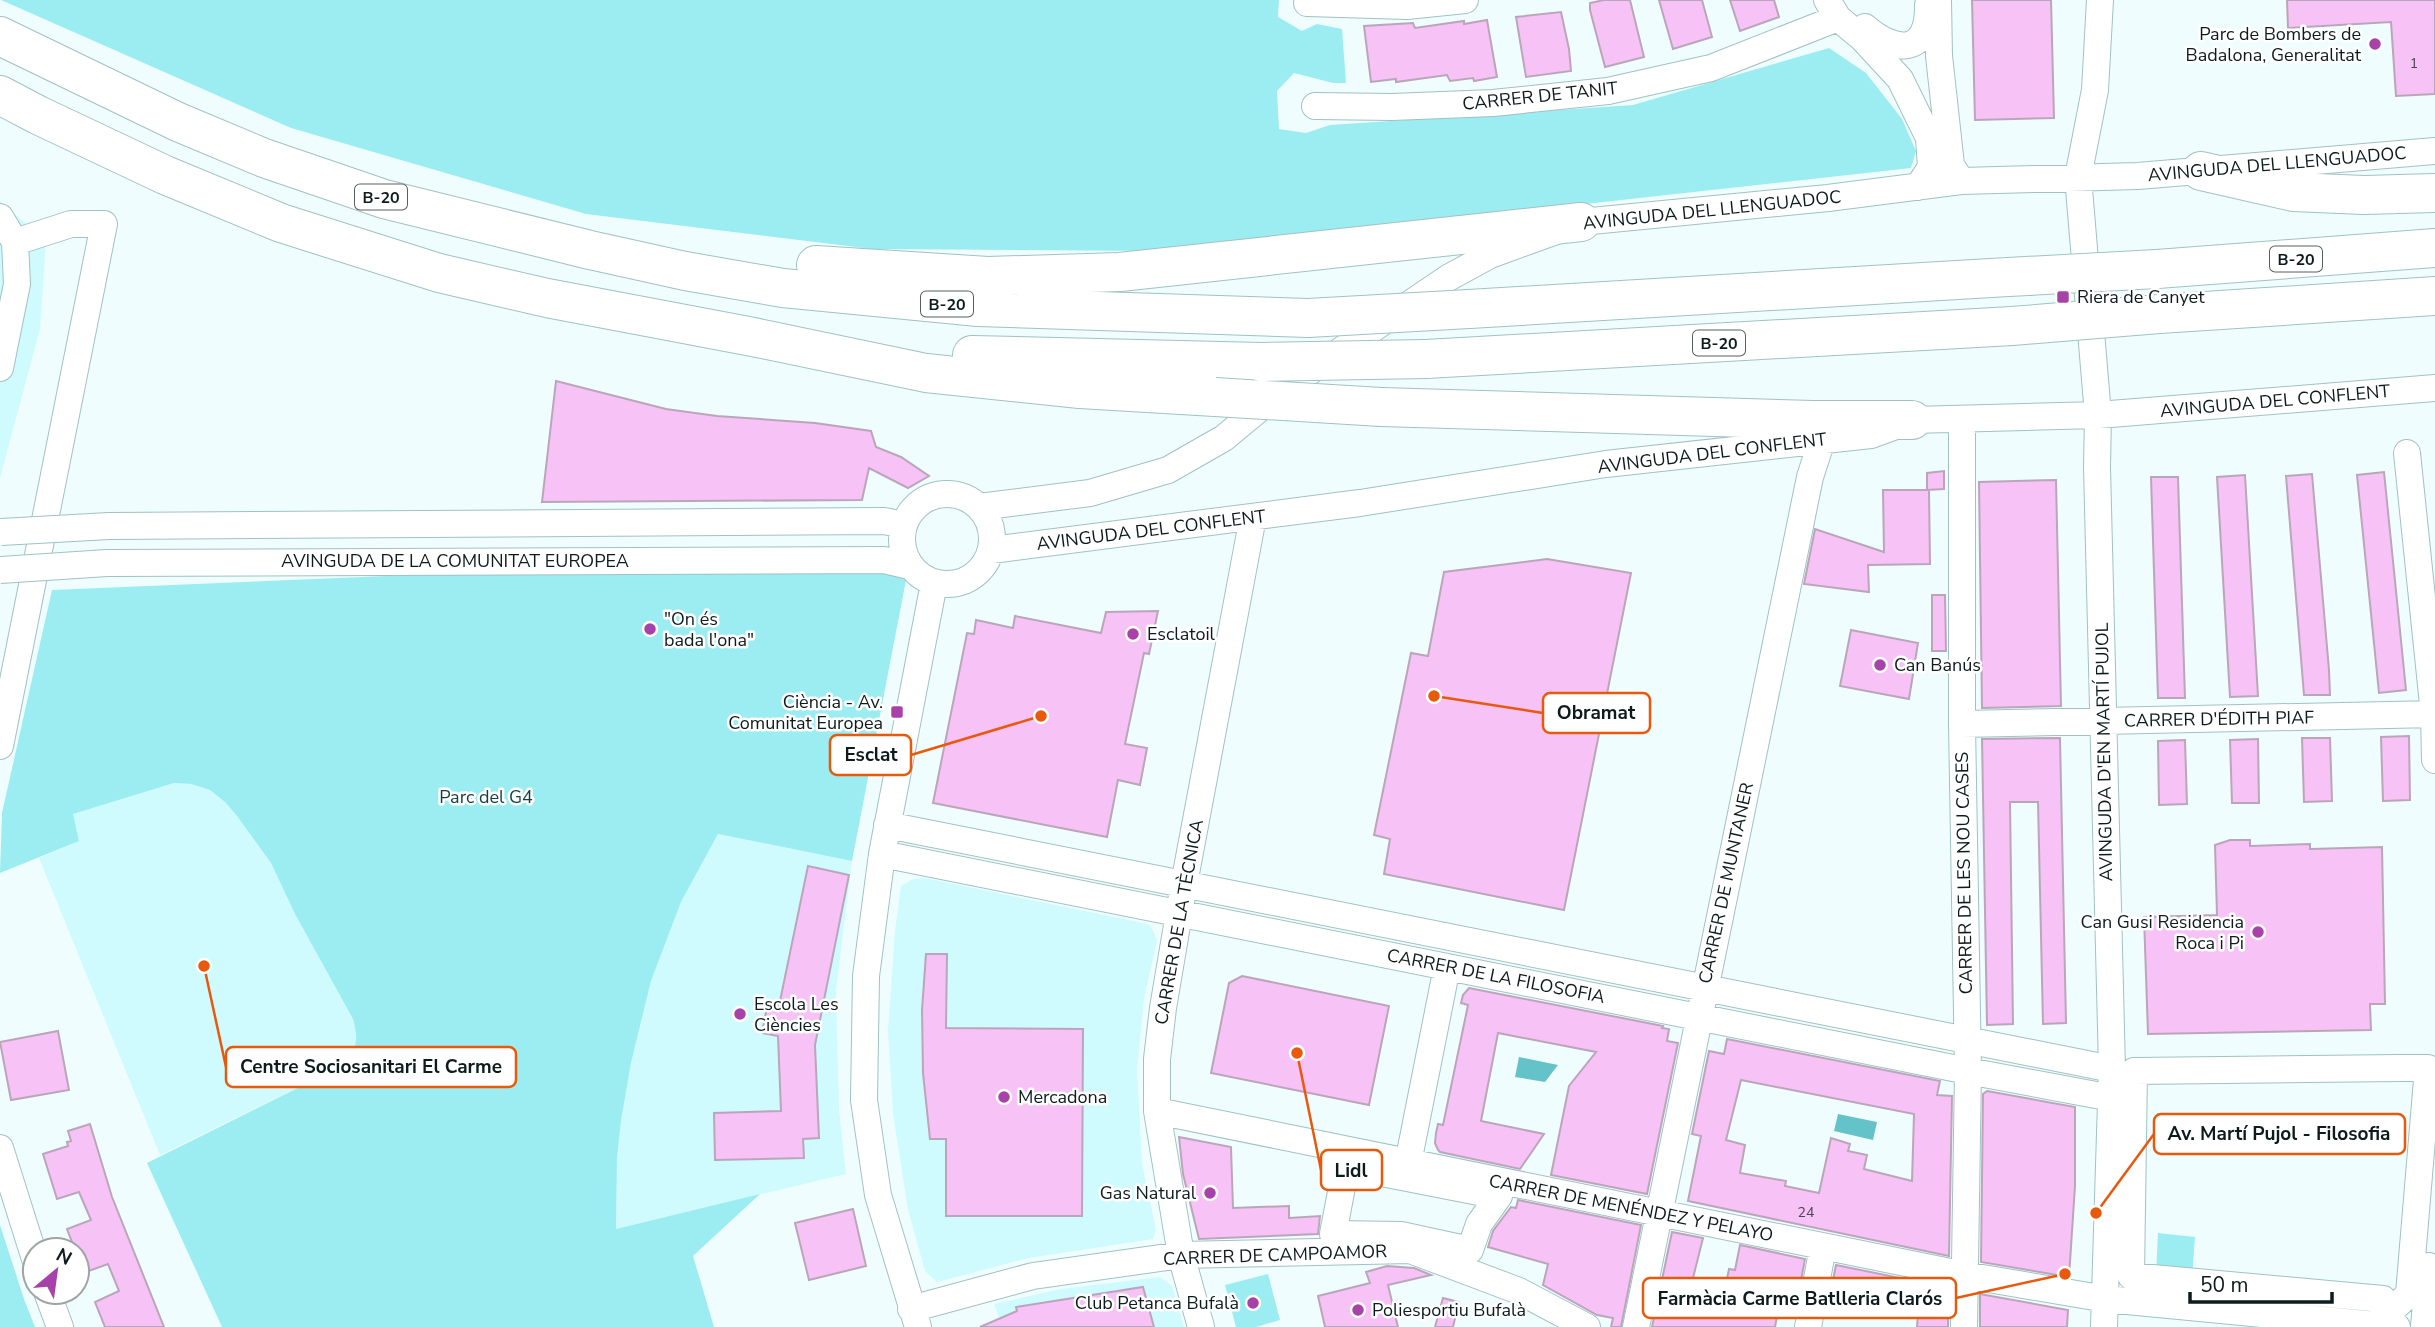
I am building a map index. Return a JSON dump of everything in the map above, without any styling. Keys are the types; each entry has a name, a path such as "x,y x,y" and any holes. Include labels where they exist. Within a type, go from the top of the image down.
{"highway":[{"name":"B-20","path":"0,36 44,60 178,122 264,158 384,199 685,271 783,288 978,307 1308,318 2157,269 2435,248"},
{"name":"B-20","path":"0,95 164,175 281,223 439,273 547,298 754,337 968,355 1262,362 1426,359 2012,326 2435,296"},
{"path":"2201,171 2293,192 2435,194"},
{"path":"590,250 988,276 1107,272 1581,222"},
{"path":"754,337 926,373 1080,389 1381,407 1813,420 1912,420"}],"street":[{"path":"1307,3 1407,6 1465,0"},
{"path":"1836,6 1882,41 1902,46 1917,41 1927,27 1927,0"},
{"path":"1938,0 1939,56 1951,165 1961,181"},
{"path":"2078,177 2095,90 2100,0"},
{"path":"1836,6 1900,79 1929,138 1931,167 1918,187"},
{"name":"CARRER DE TANIT","path":"1315,106 1392,107 1493,103 1608,91 1711,68 1836,6"},
{"path":"1862,38 1899,55 1939,56"},
{"path":"1900,79 1924,73 1939,56"},
{"name":"AVINGUDA DEL LLENGUADOC","path":"979,507 1090,493 1168,470 1224,438 1278,393 1447,278 1490,255 1581,222 1828,198 1961,181 2138,176 2435,151"},
{"name":"AVINGUDA D'EN MARTÍ PUJOL","path":"2078,177 2098,415 2103,722 2123,1070 2112,1098 2104,1327"},
{"path":"0,217 15,242 17,284 0,368"},
{"path":"0,746 104,224 71,224 15,242"},
{"name":"AVINGUDA DEL CONFLENT","path":"992,550 1395,498 1606,464 1871,435 1912,420 2098,415 2435,388"},
{"name":"CARRER DE LES NOU CASES","path":"1962,419 1962,724 1968,1071 1964,1327"},
{"name":"CARRER DE MUNTANER","path":"1636,1327 1810,477 1822,440"},
{"path":"2407,453 2434,714 2435,760"},
{"path":"936,495 959,495 979,507 988,518 993,532 992,550 988,560 971,578 953,584 934,583 921,576 904,553 902,540 904,525 914,508 921,501 936,495"},
{"name":"CARRER DE LA TÈCNICA","path":"1201,1327 1181,1255 1157,1111 1157,1059 1184,884 1253,517"},
{"name":"AVINGUDA DE LA COMUNITAT EUROPEA","path":"1,533 108,526 870,521 904,525"},
{"name":"AVINGUDA DE LA COMUNITAT EUROPEA","path":"0,570 107,563 884,560 911,566"},
{"path":"915,1318 878,1195 864,1100 866,976 881,854 934,583"},
{"name":"CARRER D'ÉDITH PIAF","path":"1962,724 2434,714"},
{"name":"CARRER DE LA FILOSOFIA","path":"887,825 2123,1070 2428,1068 2409,1294 2394,1308 2383,1308 2383,1299 2131,1276 2123,1070"},
{"name":"CARRER DE LA FILOSOFIA","path":"881,854 2112,1098"},
{"path":"1408,1163 1447,967"},
{"name":"CARRER DE MENÉNDEZ Y PELAYO","path":"1157,1111 1965,1275 2106,1299 2397,1327"},
{"path":"0,1148 28,1236"},
{"path":"1346,1166 1499,1196 1479,1224 1470,1250 1401,1235 1333,1234 1346,1166"},
{"path":"2424,1327 2435,1183"},
{"path":"1808,1327 1823,1247"},
{"name":"CARRER DE CAMPOAMOR","path":"915,1318 1033,1276 1181,1255 1410,1250 1519,1292 1587,1327"},
{"path":"52,1306 60,1327"}],"shaded area":[{"path":"0,201 46,241 40,329 0,478"},
{"path":"174,783 191,784 210,790 237,816 271,863 295,914 353,1019 358,1037 354,1050 344,1065 160,1155 39,858 79,841 72,814"},
{"name":"Escola Les Ciències","path":"718,834 852,861 836,991 839,1109 846,1174 616,1229 617,1158 621,1121 631,1063 651,981 681,902"},
{"path":"925,878 1148,924 1152,928 1157,940 1144,1000 1137,1069 1142,1163 1156,1230 1153,1239 1029,1258 937,1282 925,1271 908,1210 893,1114 888,1031 901,886 913,879"},
{"path":"1519,1057 1558,1065 1545,1082 1515,1077"},
{"path":"1838,1114 1877,1122 1873,1140 1834,1131"},
{"path":"1160,1277 1172,1286 1184,1327 1003,1327 994,1304 1061,1289"}],"green space":[{"path":"1,0 1279,0 1278,17 1302,31 1317,24 1342,29 1346,83 1333,83 1294,73 1277,91 1279,129 1306,133 1330,125 1633,105 1829,48 1866,73 1902,119 1916,151 1911,168 1159,251 872,249 586,214 291,128"},
{"name":"Parc del G4","path":"888,573 902,576 906,580 852,861 718,834 681,902 651,981 631,1063 617,1158 616,1229 760,1194 693,1256 714,1327 222,1327 147,1163 344,1065 356,1043 355,1027 271,863 237,816 210,790 191,784 174,783 73,814 79,841 0,873 2,813 52,590 433,574"},
{"path":"0,1225 21,1290 21,1306 27,1306 35,1327 0,1327"},
{"path":"2158,1233 2195,1237 2192,1278 2156,1275"},
{"name":"Club Petanca Bufalà","path":"1268,1274 1280,1320 1256,1327 1236,1327 1225,1285"}],"building":[{"path":"1630,0 1644,57 1605,67 1590,10 1590,3"},
{"path":"1659,0 1702,0 1712,37 1673,49"},
{"path":"1730,0 1774,0 1779,17 1740,31"},
{"path":"1972,0 2051,0 2054,118 1975,120"},
{"path":"2287,0 2435,0 2435,94 2396,96 2391,22 2288,28"},
{"path":"1561,12 1571,71 1526,77 1516,17"},
{"path":"1487,20 1497,77 1450,81 1447,75 1396,82 1396,79 1371,82 1364,26 1413,23 1415,28"},
{"path":"556,381 666,409 871,431 876,447 901,457 929,476 908,488 869,468 862,500 542,502"},
{"path":"1944,471 1944,489 1927,490 1927,473"},
{"path":"2384,472 2406,690 2379,693 2357,475"},
{"path":"2312,474 2330,695 2304,695 2286,476"},
{"path":"2245,475 2258,696 2230,697 2217,477"},
{"path":"2151,477 2178,477 2185,698 2158,698"},
{"path":"2056,480 2061,706 1982,708 1979,482"},
{"path":"1883,490 1929,490 1930,564 1868,565 1869,592 1804,584 1815,529 1884,552"},
{"path":"1547,559 1631,573 1564,910 1384,874 1390,839 1374,835 1411,653 1428,656 1444,572"},
{"path":"1932,595 1945,595 1946,651 1932,651"},
{"path":"1158,611 1149,654 1144,653 1125,744 1147,748 1140,785 1118,780 1107,837 933,803 967,633 974,634 976,620 1013,628 1015,616 1101,633 1106,612"},
{"name":"Can Banús","path":"1851,630 1918,643 1909,699 1840,686"},
{"path":"2409,736 2410,800 2383,801 2381,737"},
{"path":"2060,738 2066,1023 2043,1024 2038,802 2010,802 2013,1024 1987,1025 1982,739"},
{"path":"2302,738 2330,738 2332,801 2304,802"},
{"path":"2258,739 2259,803 2232,803 2230,740"},
{"path":"2185,740 2187,804 2159,805 2158,741"},
{"name":"Can Gusi Residencia Roca i Pi","path":"2230,840 2250,840 2250,846 2310,844 2310,849 2382,847 2385,1004 2370,1004 2371,1030 2148,1034 2144,917 2217,915 2215,845"},
{"path":"808,866 849,875 815,1045 819,1138 803,1139 804,1158 715,1160 714,1113 781,1111 778,1036 762,1033 768,1002 779,1006"},
{"name":"Mercadona","path":"926,954 947,954 946,1028 1083,1029 1082,1216 946,1216 946,1139 930,1139 923,1073 922,1010"},
{"path":"1242,976 1389,1006 1369,1105 1211,1073 1229,983"},
{"path":"1469,988 1669,1029 1667,1041 1678,1043 1647,1194 1551,1175 1569,1086 1596,1052 1498,1033 1481,1121 1544,1134 1520,1169 1438,1150 1435,1143 1436,1133 1438,1124 1443,1125 1468,1005 1461,1003"},
{"path":"58,1031 69,1090 11,1100 0,1042"},
{"path":"1727,1039 1940,1081 1937,1095 1952,1096 1949,1256 1688,1201 1701,1136 1692,1134 1709,1051 1724,1054","holes":["1741,1080 1914,1114 1912,1181 1864,1169 1867,1155 1848,1151 1850,1144 1831,1138 1819,1193 1785,1186 1786,1181 1740,1173 1745,1145 1726,1140"]},
{"path":"1987,1091 2075,1107 2075,1186 2069,1277 1981,1262 1983,1094"},
{"path":"90,1124 112,1197 164,1327 105,1327 95,1302 119,1291 108,1264 91,1270 91,1236 70,1236 67,1229 91,1220 79,1192 57,1199 43,1154 68,1146 67,1142 71,1141 68,1131"},
{"name":"Gas Natural","path":"1179,1137 1231,1147 1233,1208 1289,1206 1289,1218 1320,1216 1318,1234 1199,1239 1183,1174"},
{"path":"1518,1200 1641,1225 1621,1327 1611,1327 1613,1318 1597,1315 1543,1285 1548,1264 1488,1247 1493,1231 1511,1207 1516,1208"},
{"path":"853,1209 866,1266 809,1280 795,1223"},
{"path":"1672,1232 1703,1238 1691,1286 1724,1294 1729,1269 1735,1270 1740,1245 1805,1259 1799,1291 1782,1289 1775,1327 1652,1327"},
{"path":"1836,1265 1949,1288 1948,1327 1917,1327 1918,1314 1897,1310 1897,1307 1830,1295"},
{"name":"Poliesportiu Bufalà","path":"1387,1266 1414,1268 1431,1275 1388,1285 1398,1327 1325,1327 1318,1296 1370,1283 1366,1272"},
{"path":"1143,1287 1154,1327 980,1327 1017,1311 1016,1307"},
{"path":"1980,1294 2068,1310 2067,1327 1980,1327"},
{"path":"1443,1298 1459,1302 1453,1327 1435,1327"}],"place":[{"name":"Parc de Bombers de Badalona, Generalitat","path":"2375,44"},
{"name":"Riera de Canyet","path":"2063,297"},
{"name":"\"On és bada l'ona\"","path":"650,629"},
{"name":"Esclatoil","path":"1133,634"},
{"name":"Can Banús","path":"1880,665"},
{"name":"Obramat","path":"1434,696"},
{"name":"Ciència - Av. Comunitat Europea","path":"897,712"},
{"name":"Esclat","path":"1041,716"},
{"name":"Can Gusi Residencia Roca i Pi","path":"2258,932"},
{"name":"Centre Sociosanitari El Carme","path":"204,966"},
{"name":"Escola Les Ciències","path":"740,1014"},
{"name":"Lidl","path":"1297,1053"},
{"name":"Mercadona","path":"1004,1097"},
{"name":"Gas Natural","path":"1210,1193"},
{"name":"Av. Martí Pujol - Filosofia","path":"2096,1213"},
{"name":"Farmàcia Carme Batlleria Clarós","path":"2065,1274"},
{"name":"Club Petanca Bufalà","path":"1253,1303"},
{"name":"Poliesportiu Bufalà","path":"1358,1310"}]}
